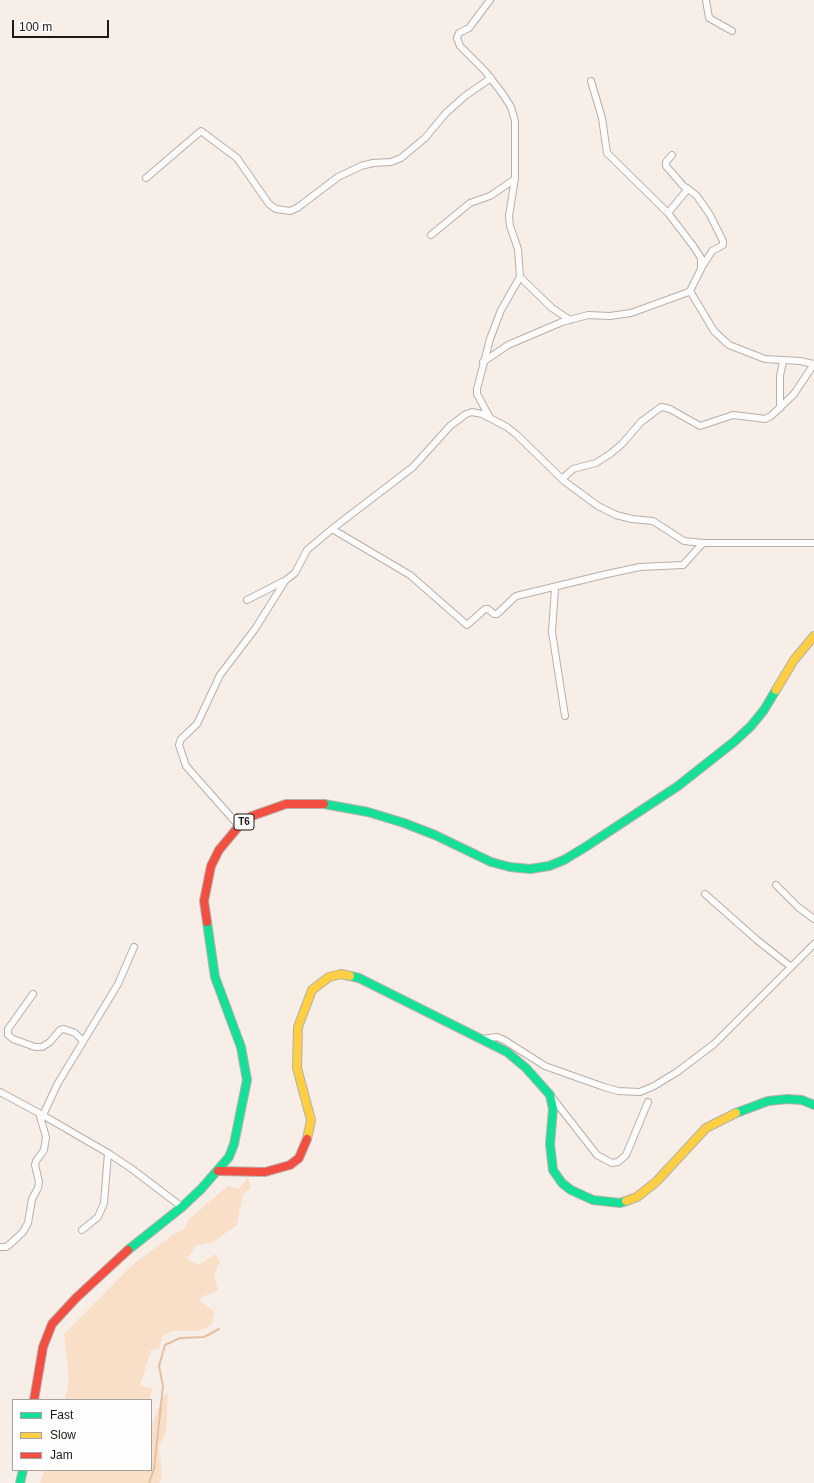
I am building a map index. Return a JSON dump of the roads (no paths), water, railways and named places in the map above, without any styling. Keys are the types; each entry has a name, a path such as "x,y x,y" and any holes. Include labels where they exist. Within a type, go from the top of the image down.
{"main road":[{"name":"T6","path":"34,1399 42,1347 52,1324 76,1298 125,1253 182,1207 218,1171 228,1157 234,1144 247,1080 240,1047 215,977 204,901 211,866 219,850 239,826 252,816 286,804 309,803 332,805 368,812 404,823 435,835 491,862 530,870 549,866 564,860 587,846 709,764 751,726 764,710 794,660 814,636"},
{"path":"218,1171 265,1172 290,1166 299,1158 305,1145 311,1120 302,1092 297,1068 298,1027 312,990 329,977 341,974 358,978 507,1052 526,1068 550,1095 552,1109 550,1159 556,1177 571,1190 593,1200 612,1203 628,1201 646,1191 699,1134 722,1118 768,1101 794,1100 814,1105"},
{"path":"20,1483 23,1471"}],"street":[{"path":"490,0 469,28 459,33 457,38 460,46 490,78 514,113 515,179 509,216 510,226 518,249 520,277 501,310 483,362 477,392 490,418"},
{"path":"706,0 709,18 732,31"},
{"path":"146,178 201,131 237,158 269,204 276,209 290,211 297,208 338,177 361,166 372,163 391,162 401,158 425,138 446,113 465,96 490,78"},
{"path":"591,81 602,118 607,153 668,213 701,258 701,268"},
{"path":"483,362 508,345 570,320 588,315 610,316 631,313 690,291 701,268 712,251 723,245 723,241 710,214 697,196 687,188 666,166 666,162 672,155"},
{"path":"432,236 470,203 490,196 515,179"},
{"path":"668,213 686,192 687,188"},
{"path":"520,277 552,308 570,320"},
{"path":"562,479 573,470 596,463 610,454 622,444 641,422 661,408 670,409 700,426 733,415 766,418 780,408 794,394 813,362 783,361 759,358 723,341 714,331 690,291"},
{"path":"780,408 780,376 783,361"},
{"path":"239,826 186,766 179,745 181,739 197,724 212,689 220,675 255,629 286,580 299,567 307,550 332,528 413,467 450,426 466,414 476,412 490,418 517,435 562,479 598,506 610,512 632,519 653,521 684,541 703,543 814,543"},
{"path":"332,528 410,575 467,625 485,609 497,614 516,596 555,588 590,577 640,567 682,565 703,543"},
{"path":"247,600 286,580"},
{"path":"555,588 552,632 565,716"},
{"path":"776,885 798,907 814,919"},
{"path":"705,894 757,940 791,967"},
{"path":"481,1039 497,1037 552,1069 618,1091 640,1092 654,1086 677,1072 714,1044 814,944"},
{"path":"0,1247 6,1247 10,1244 23,1232 28,1223 32,1199 38,1188 39,1182 35,1165 36,1161 44,1150 46,1137 41,1114 118,984 134,947"},
{"path":"33,994 8,1029 8,1035 13,1039 35,1048 42,1047 50,1042 60,1030 64,1029 75,1033 83,1041"},
{"path":"0,1092 41,1114 132,1168 182,1207"},
{"path":"550,1095 597,1155 612,1163 618,1162 626,1155 648,1102"},
{"path":"82,1230 98,1217 101,1210 108,1153"}],"waterway":[{"path":"149,1483 154,1469 163,1386 159,1366 165,1345 180,1338 204,1337 219,1329"}]}
